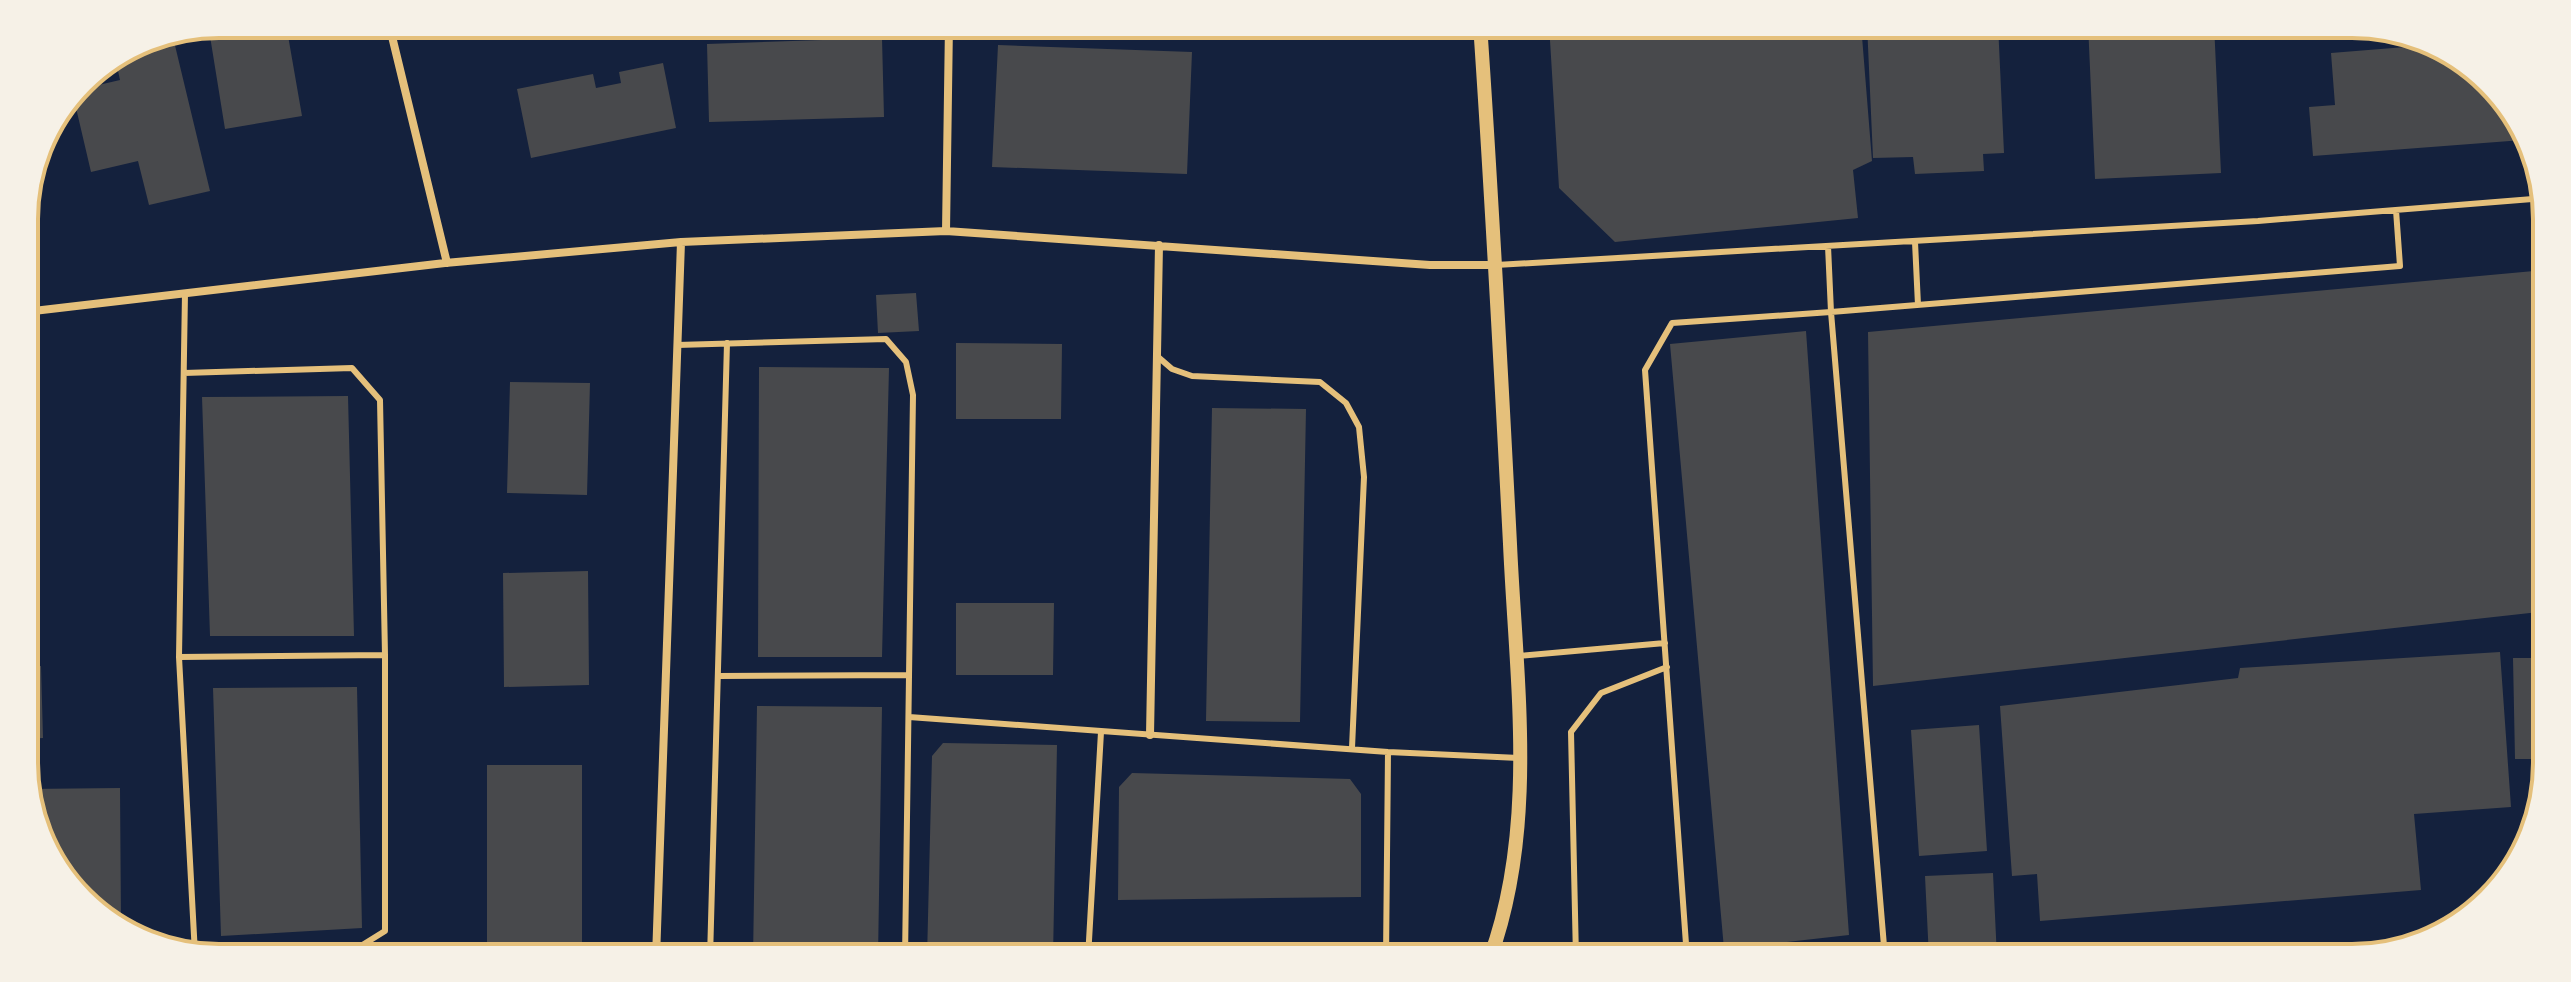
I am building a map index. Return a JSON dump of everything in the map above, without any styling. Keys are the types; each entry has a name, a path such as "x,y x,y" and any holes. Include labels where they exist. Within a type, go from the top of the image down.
{"street":[{"path":"392,38 447,263"},
{"path":"946,231 949,38"},
{"path":"1481,38 1518,656 1519,758 1515,861 1494,944"},
{"path":"38,310 447,263 681,242 946,231 1430,265 1496,265"},
{"path":"656,944 681,242"},
{"path":"1150,735 1159,245"}],"lane":[{"path":"1496,265 1915,242 2531,199"},
{"path":"1686,944 1645,370 1672,323 2400,266 2396,210"},
{"path":"1915,242 1918,305"},
{"path":"1828,246 1884,944"},
{"path":"185,293 179,657 194,942"},
{"path":"677,345 886,339 906,362 913,395 905,944"},
{"path":"710,944 727,343"},
{"path":"1157,356 1172,369 1192,376 1320,382 1346,403 1359,427 1364,477 1352,748"},
{"path":"184,373 352,368 380,400 385,655 385,931 364,944"},
{"path":"1518,656 1665,643"},
{"path":"179,657 385,655"},
{"path":"1576,944 1571,732 1601,693 1667,667"},
{"path":"718,676 909,675"},
{"path":"909,717 1388,752 1519,758"},
{"path":"1089,944 1101,732"},
{"path":"1386,944 1388,752"}],"building":[{"path":"288,38 302,116 225,129 210,39"},
{"path":"882,38 884,117 709,122 707,44"},
{"path":"1550,38 1862,38 1872,161 1853,170 1858,218 1615,242 1559,188"},
{"path":"1868,38 1999,38 2004,153 1983,154 1984,171 1915,174 1913,157 1873,158"},
{"path":"2089,38 2215,38 2221,173 2095,179"},
{"path":"175,44 210,191 149,205 138,161 91,172 76,108 98,85 120,80 118,70 129,62"},
{"path":"998,45 1192,52 1187,174 992,167"},
{"path":"2406,47 2442,62 2480,91 2496,109 2515,141 2313,156 2309,107 2335,105 2331,53"},
{"path":"663,63 676,128 531,158 517,89 593,74 596,88 621,83 619,72"},
{"path":"2533,271 2533,613 1873,686 1868,332"},
{"path":"916,293 919,331 878,333 876,295"},
{"path":"1806,331 1849,935 1769,944 1724,944 1670,344"},
{"path":"956,343 1062,344 1061,419 956,419"},
{"path":"759,367 889,368 882,657 758,657"},
{"path":"510,382 590,383 587,495 507,493"},
{"path":"348,396 354,636 210,636 202,397"},
{"path":"1212,408 1306,409 1300,722 1206,721"},
{"path":"588,571 589,685 504,687 503,573"},
{"path":"956,603 1054,603 1053,675 956,675"},
{"path":"2500,652 2511,807 2414,814 2421,890 2040,921 2037,874 2012,876 2000,706 2238,678 2240,668"},
{"path":"2513,658 2533,658 2533,759 2515,759"},
{"path":"38,666 41,666 43,738 38,738"},
{"path":"357,687 362,928 221,936 213,688"},
{"path":"757,706 882,707 878,944 753,944"},
{"path":"1979,725 1987,851 1919,856 1911,730"},
{"path":"943,743 1057,745 1053,944 927,944 932,756"},
{"path":"487,765 582,765 582,944 487,944"},
{"path":"1132,773 1350,779 1361,794 1361,897 1118,900 1119,787"},
{"path":"120,788 121,914 100,899 69,863 48,821 40,789"},
{"path":"1993,873 1996,944 1928,944 1925,876"}]}
